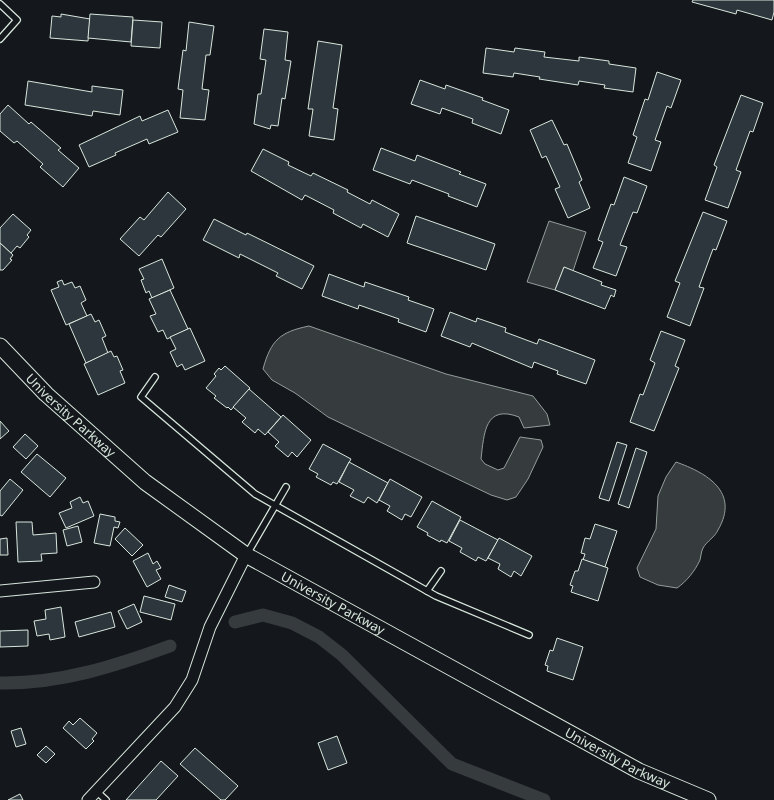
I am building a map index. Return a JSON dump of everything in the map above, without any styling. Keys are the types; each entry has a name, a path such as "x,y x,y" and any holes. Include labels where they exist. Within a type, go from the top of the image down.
{"main road":[{"name":"University Parkway","path":"0,346 46,394 145,482 246,555 639,771 708,800"}],"street":[{"path":"88,800 175,707 192,680 210,627 246,555"},
{"path":"0,591 94,582"}],"lane":[{"path":"0,4 18,20 0,39"},
{"path":"155,377 141,397 255,494 427,591 529,635"},
{"path":"246,555 286,487"},
{"path":"427,591 441,571"},
{"path":"96,791 106,800"}],"shaded area":[{"path":"549,221 586,232 573,271 564,267 555,290 527,282"},
{"path":"309,326 446,374 533,396 547,414 550,425 524,428 519,417 508,414 499,414 488,423 483,440 481,459 485,464 498,470 504,468 520,437 541,440 543,447 528,479 516,497 507,500 491,495 328,417 295,393 272,380 263,369 273,344 291,331"},
{"path":"676,462 709,478 723,495 725,505 724,517 717,532 703,548 700,560 693,572 684,583 677,588 658,585 640,577 637,568 656,529 658,496 666,477"}],"building":[{"path":"693,0 774,0 774,12 772,20 737,10 736,14 692,2"},
{"path":"61,14 90,19 88,41 50,38 52,16 61,17"},
{"path":"90,14 133,17 131,42 88,38"},
{"path":"133,20 162,22 160,48 131,46"},
{"path":"189,22 214,26 210,55 206,55 202,89 209,90 205,120 180,118 183,90 178,89 183,50 186,51"},
{"path":"264,29 288,32 285,60 291,61 285,99 282,98 278,126 271,125 270,129 254,124 258,94 261,94 266,60 260,59"},
{"path":"318,41 342,45 333,108 338,109 334,140 309,136 313,109 308,109"},
{"path":"486,48 514,52 515,48 545,52 544,57 579,61 579,57 609,61 609,64 636,68 633,92 604,88 605,85 579,81 578,85 539,79 540,77 514,73 513,77 483,73"},
{"path":"657,72 681,80 671,108 667,106 655,140 661,142 651,171 628,163 637,137 633,135 645,99 648,100"},
{"path":"420,80 445,89 446,85 483,98 482,100 509,110 501,134 472,123 473,119 442,108 440,114 411,104"},
{"path":"28,81 92,92 92,86 123,90 120,115 93,111 92,116 25,105"},
{"path":"741,95 763,103 753,132 750,131 736,170 741,172 728,208 705,200 717,167 714,165"},
{"path":"8,105 29,124 31,122 61,148 58,150 79,168 63,187 40,167 43,164 17,141 14,143 0,131 0,114"},
{"path":"168,110 178,132 149,144 147,139 115,153 116,155 89,167 79,145 140,116 142,121"},
{"path":"552,120 564,145 567,144 582,180 579,182 590,208 568,218 555,189 560,187 546,156 542,158 530,130"},
{"path":"381,148 415,161 417,155 461,172 459,174 486,184 477,207 448,196 449,194 412,180 410,184 373,170"},
{"path":"263,149 289,162 288,165 311,176 313,173 348,190 347,192 370,204 372,200 399,214 388,237 363,224 361,228 333,213 334,210 305,195 302,200 251,171"},
{"path":"624,177 647,186 637,213 633,212 620,245 627,247 616,276 593,268 603,242 598,240 611,204 614,205"},
{"path":"168,192 186,209 161,237 158,235 139,256 120,239 140,217 144,220"},
{"path":"703,212 727,221 716,250 713,249 699,287 704,288 690,326 667,317 680,283 675,281"},
{"path":"13,214 31,230 27,235 29,237 20,248 17,246 11,253 0,243 0,228"},
{"path":"416,216 495,244 486,270 407,243"},
{"path":"214,219 246,235 247,233 314,266 302,289 276,276 278,273 240,254 239,258 203,240"},
{"path":"0,243 13,255 10,259 12,260 3,270 0,270"},
{"path":"162,259 174,288 152,298 149,291 146,293 141,280 144,279 139,269"},
{"path":"564,267 602,282 601,285 616,290 614,297 611,295 605,309 555,290"},
{"path":"329,274 364,287 365,282 409,297 408,300 434,309 426,332 398,322 399,319 359,305 358,309 322,296"},
{"path":"62,280 64,285 72,282 75,288 80,286 86,300 81,303 87,316 66,325 51,290 59,287 57,282"},
{"path":"170,290 188,329 167,339 163,330 158,332 150,316 156,314 149,299"},
{"path":"450,312 476,322 477,318 506,328 505,332 537,344 539,339 595,360 586,384 557,374 558,371 534,362 532,368 472,343 470,347 441,336"},
{"path":"91,314 95,322 99,320 106,336 102,338 108,353 86,363 69,324"},
{"path":"190,328 205,361 185,370 182,364 177,367 170,352 176,349 170,337"},
{"path":"661,331 685,340 675,366 679,368 654,431 630,422 640,394 643,395 655,363 650,360"},
{"path":"111,351 114,357 117,356 123,370 120,371 125,383 98,395 84,364"},
{"path":"225,366 250,388 231,410 214,398 216,396 206,388 216,376 214,374 219,368 221,370"},
{"path":"249,389 281,417 265,435 258,429 255,433 242,422 246,418 233,407"},
{"path":"283,415 311,440 297,457 292,452 288,457 275,446 279,442 268,432"},
{"path":"0,421 9,431 0,439"},
{"path":"25,434 38,446 26,459 13,447"},
{"path":"617,442 627,445 609,501 599,498"},
{"path":"323,444 351,459 337,484 333,482 331,485 316,477 318,474 309,469"},
{"path":"636,448 647,452 629,508 618,504"},
{"path":"37,454 66,478 50,497 21,472"},
{"path":"349,462 388,483 377,503 368,497 364,503 350,496 354,490 339,482"},
{"path":"10,479 23,490 2,516 0,515 0,491"},
{"path":"390,479 422,497 411,517 405,514 402,520 387,511 390,506 379,500"},
{"path":"80,497 83,503 88,501 94,516 66,528 59,513 72,508 70,502"},
{"path":"432,501 461,517 447,543 441,540 440,542 427,535 428,533 417,527"},
{"path":"100,514 115,517 115,521 120,522 118,528 114,527 110,546 94,543"},
{"path":"460,520 498,540 486,561 478,557 476,561 460,552 462,548 449,541"},
{"path":"16,522 32,522 33,535 56,533 57,553 41,554 42,561 18,562"},
{"path":"595,524 617,531 605,567 583,560 585,554 581,553 585,538 590,539"},
{"path":"78,526 82,542 67,546 63,530"},
{"path":"125,528 143,545 132,556 115,539"},
{"path":"7,538 8,555 0,555 0,539"},
{"path":"499,538 532,556 521,576 514,571 511,577 498,569 500,564 488,558"},
{"path":"148,553 153,564 157,561 161,568 156,570 161,579 147,587 133,561"},
{"path":"582,559 608,568 598,601 571,592 573,586 570,585 575,571 578,571"},
{"path":"169,585 186,591 182,602 165,597"},
{"path":"144,596 175,604 171,620 140,612"},
{"path":"134,604 142,622 127,629 118,611"},
{"path":"61,607 65,637 50,640 49,634 37,636 34,621 46,619 45,610"},
{"path":"111,612 115,627 79,637 75,622"},
{"path":"28,630 28,646 0,647 0,631"},
{"path":"557,638 583,647 573,680 547,671 548,666 545,665 550,650 553,651"},
{"path":"80,718 97,733 92,739 94,741 86,749 63,728 69,721 73,725"},
{"path":"21,728 26,744 16,747 11,731"},
{"path":"337,736 347,763 328,770 318,743"},
{"path":"46,746 55,754 46,763 37,755"},
{"path":"195,748 238,786 225,800 221,800 180,764"},
{"path":"161,761 178,776 156,800 126,800"},
{"path":"20,794 23,800 8,800"}],"waterway":[{"path":"235,622 263,615 292,623 319,637 342,655 452,764 544,800"},
{"path":"0,683 22,683 66,677 108,667 170,646"}]}
